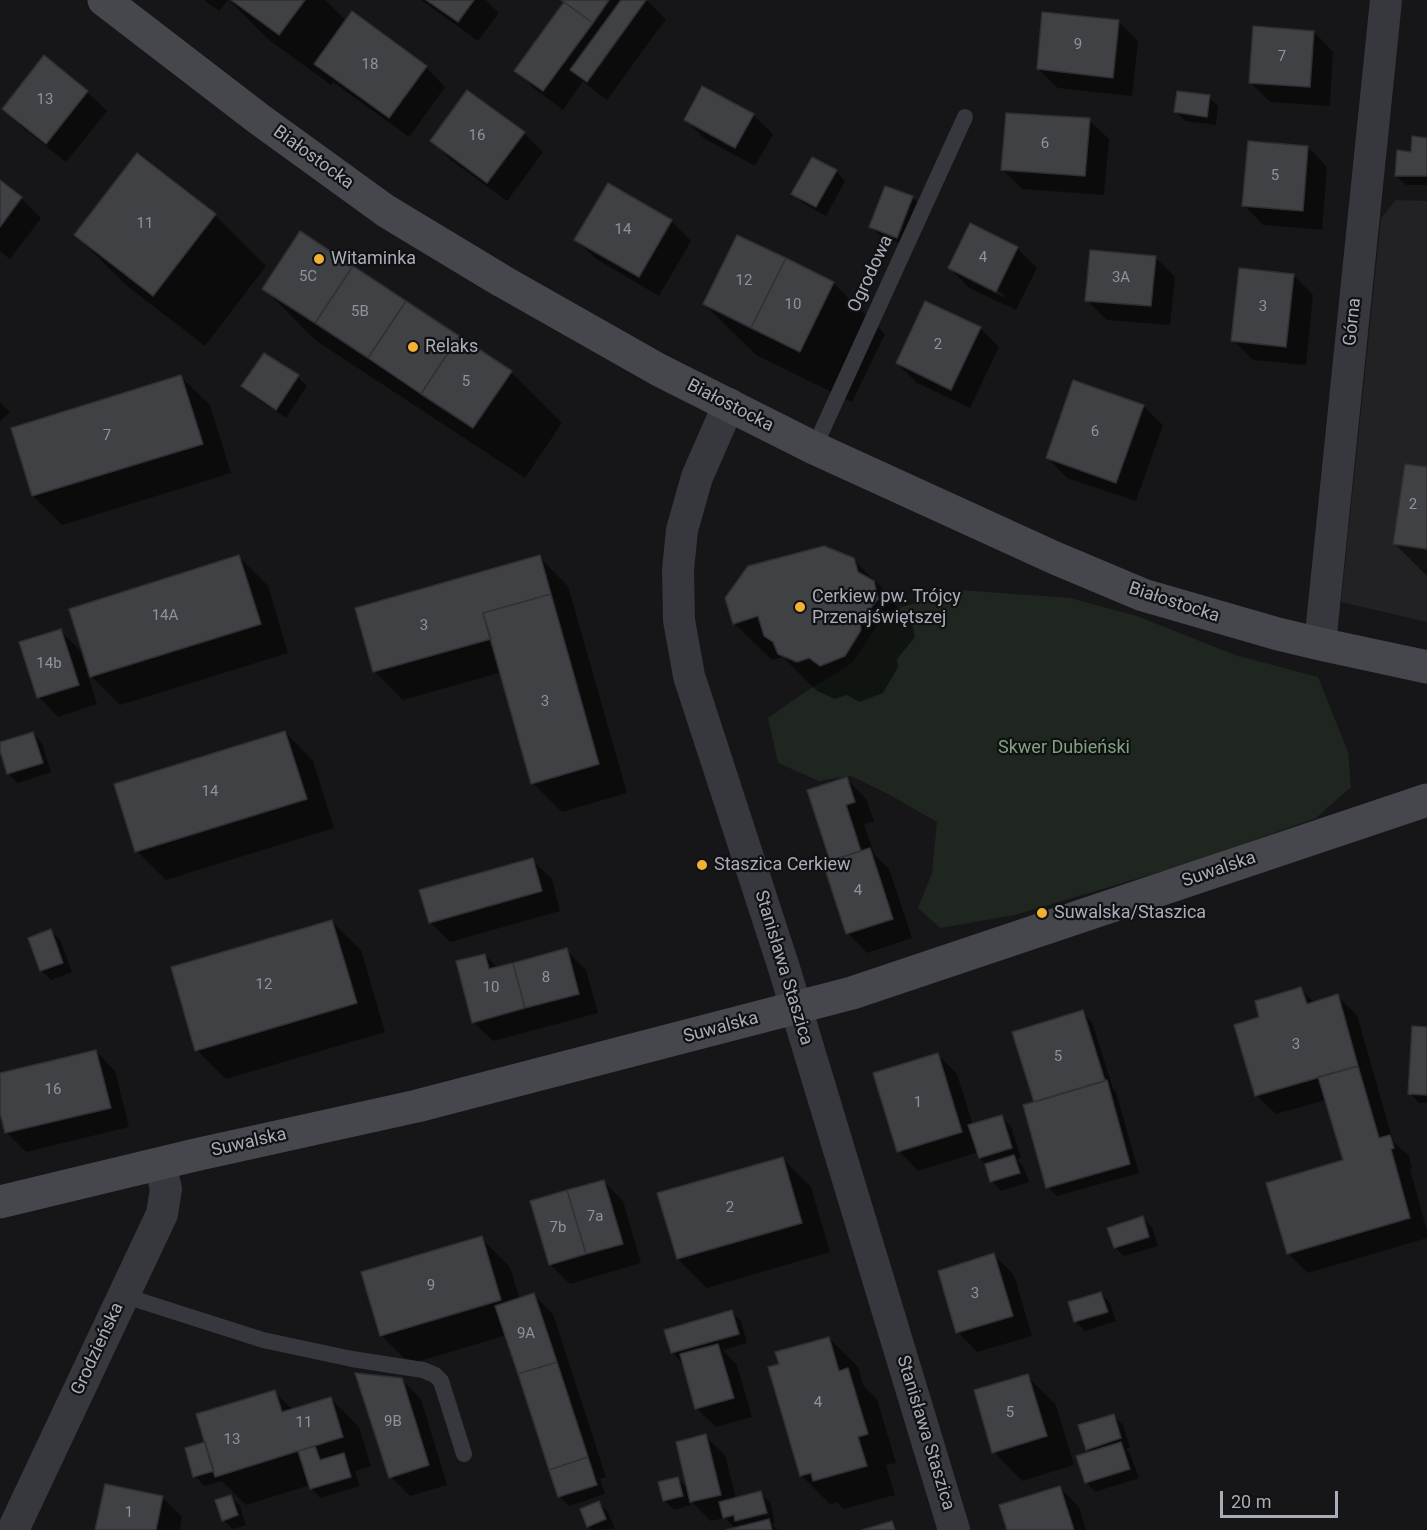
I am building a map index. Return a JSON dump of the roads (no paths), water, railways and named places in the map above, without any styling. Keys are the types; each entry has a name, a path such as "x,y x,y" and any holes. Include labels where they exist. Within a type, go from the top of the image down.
{"street":[{"name":"Białostocka","path":"104,0 259,119 386,211 502,281 659,370 814,448 1055,558 1143,595 1248,626 1427,667"},
{"name":"Górna","path":"1320,644 1386,0"},
{"name":"Stanisława Staszica","path":"729,404 698,477 682,530 678,570 679,620 690,676 796,1007 954,1530"},
{"name":"Suwalska","path":"0,1202 429,1103 852,993 1427,800"},
{"name":"Grodzieńska","path":"13,1530 162,1214 166,1189 160,1164"}],"lane":[{"name":"Ogrodowa","path":"814,448 965,117"},
{"path":"123,1295 263,1340 352,1359 423,1370 435,1375 441,1381 464,1454"}],"place":[{"name":"Witaminka","path":"319,259"},
{"name":"Relaks","path":"413,347"},
{"name":"Cerkiew pw. Trójcy Przenajświętszej","path":"800,607"},
{"name":"Staszica Cerkiew","path":"702,865"},
{"name":"Suwalska/Staszica","path":"1042,913"}],"park label":[{"name":"Skwer Dubieński","path":"1064,748"}]}
